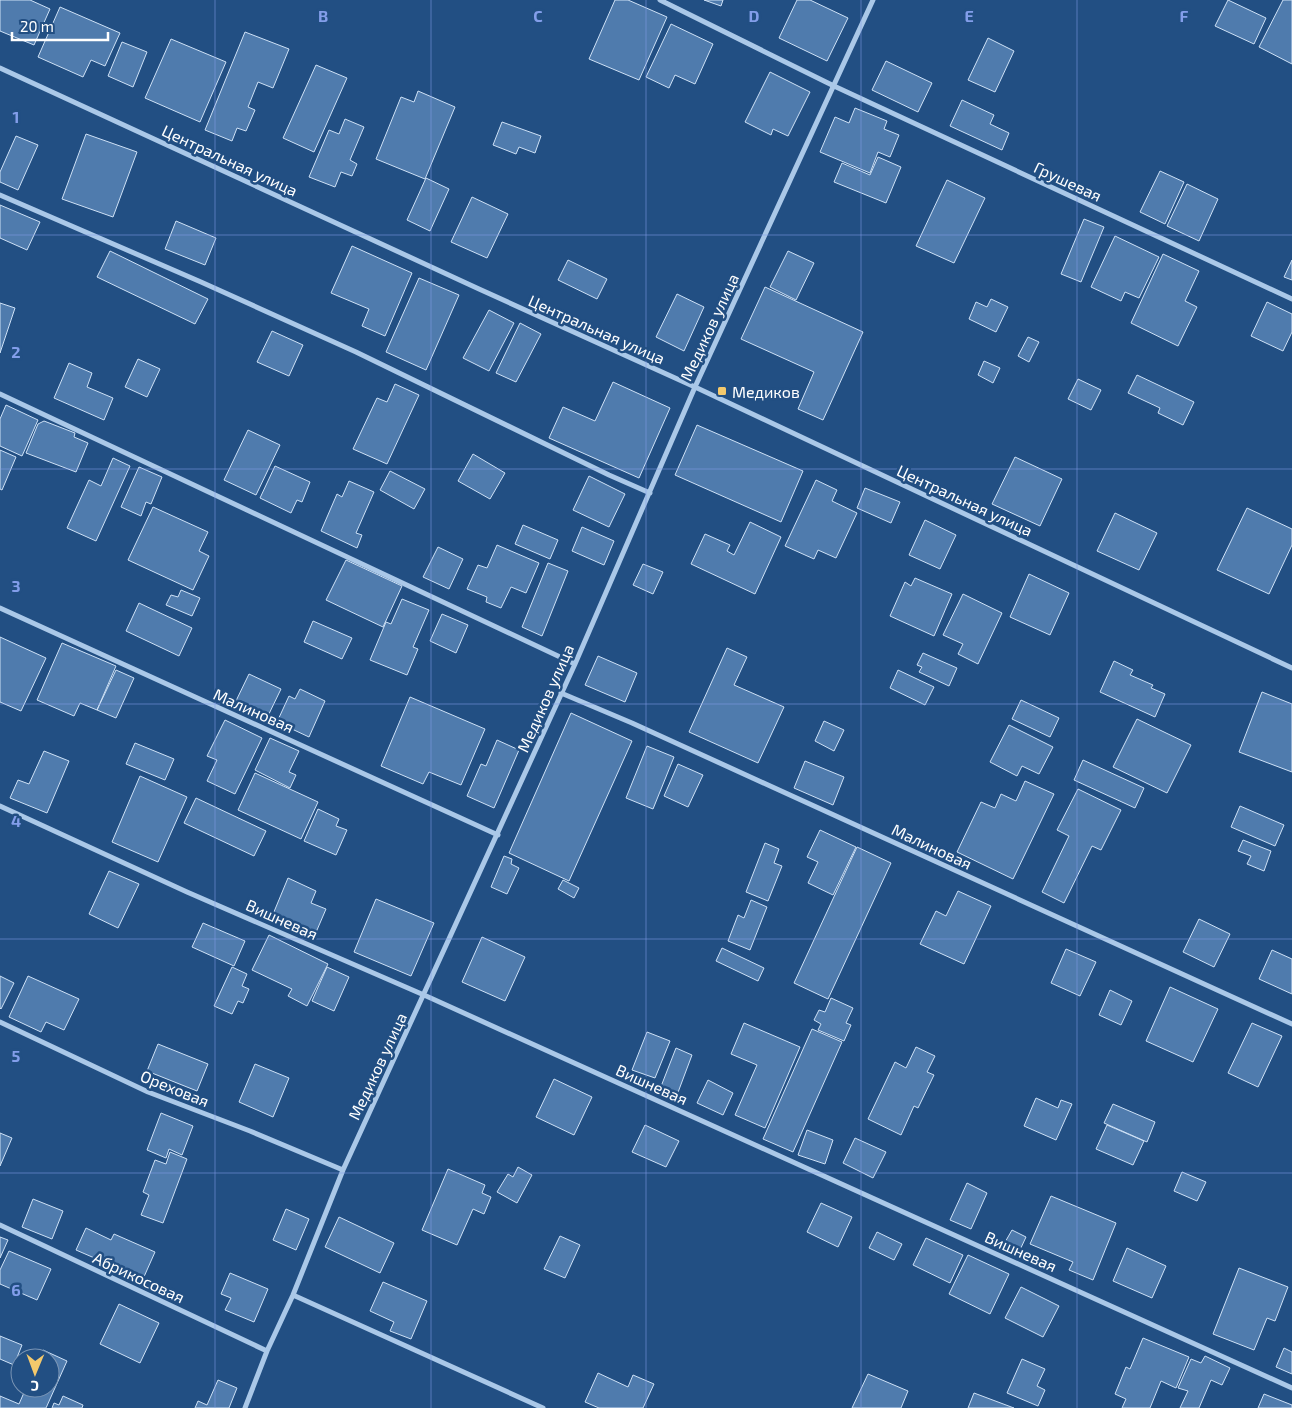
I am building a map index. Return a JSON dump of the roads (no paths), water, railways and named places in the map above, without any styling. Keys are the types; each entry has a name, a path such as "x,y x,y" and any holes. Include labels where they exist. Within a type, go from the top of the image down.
{"street":[{"name":"Грушевая","path":"660,0 834,86 1292,299"},
{"name":"Медиков улица","path":"245,1408 343,1170 498,834 575,664 695,387 873,0"},
{"name":"Центральная улица","path":"0,68 695,387 1292,668"},
{"path":"0,195 356,352 650,493"},
{"path":"0,394 575,664"},
{"name":"Малиновая","path":"0,608 498,834"},
{"name":"Малиновая","path":"561,693 642,727 1292,1024"},
{"name":"Вишневая","path":"0,806 188,892 424,995 1292,1388"},
{"name":"Ореховая","path":"0,1022 148,1092 250,1131 343,1170"},
{"name":"Абрикосовая","path":"0,1226 267,1351"},
{"path":"293,1295 543,1408"}],"place":[{"name":"Медиков","path":"722,391"}]}
